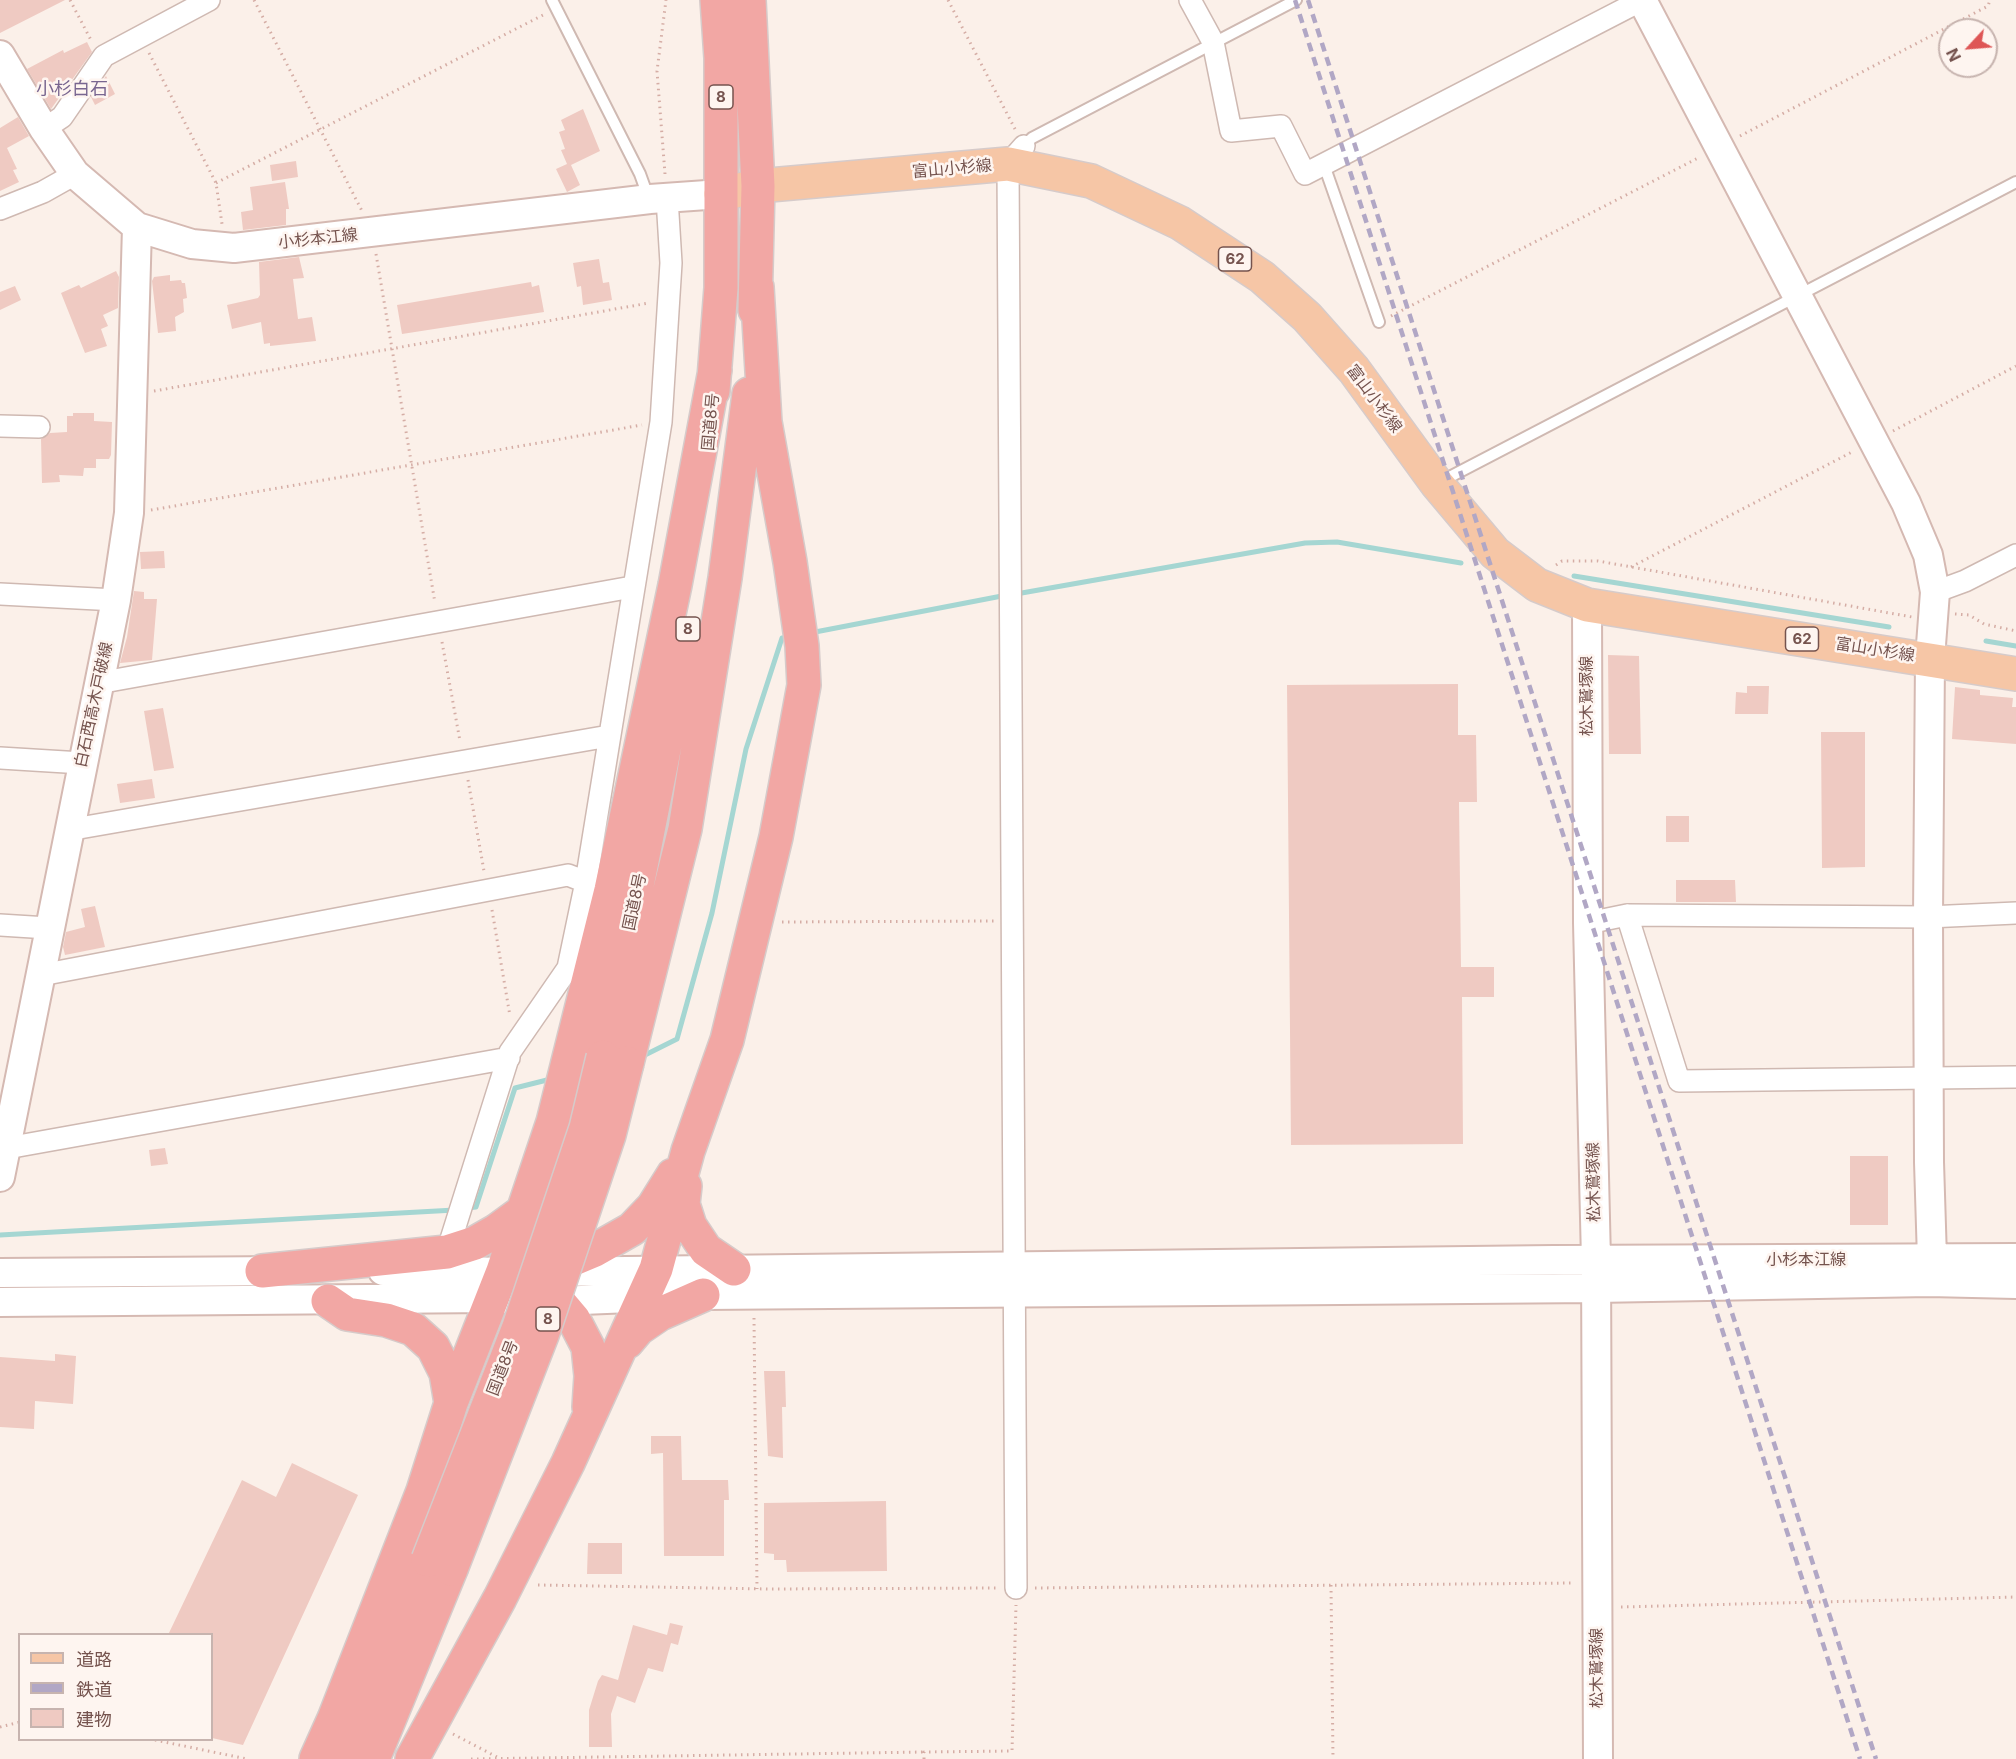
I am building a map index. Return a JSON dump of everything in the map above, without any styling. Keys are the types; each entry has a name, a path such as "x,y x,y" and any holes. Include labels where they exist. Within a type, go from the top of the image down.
{"highway":[{"name":"国道8号","path":"615,1060 699,570 721,288 721,58 717,0"},
{"name":"国道8号","path":"373,1759 586,1128 615,1060 685,829 741,469 757,287 758,186 749,0"},
{"path":"411,1759 500,1598 587,1424 649,1283 688,1151 727,1040 777,837 804,685 802,646 790,562 765,422 757,287"},
{"path":"316,1759 334,1719 423,1491 451,1403 498,1285 553,1122 611,890 675,585 715,370"},
{"path":"543,1272 595,1250 632,1229 653,1207 688,1151"},
{"path":"688,1151 682,1204 690,1226 706,1250 743,1282"},
{"path":"262,1271 447,1252 476,1243 496,1232 522,1212"},
{"path":"498,1285 558,1301 574,1320 588,1347 591,1376 587,1424"},
{"path":"620,1350 638,1329 660,1314 703,1295"},
{"path":"328,1301 347,1314 386,1320 413,1329 433,1347 446,1373 451,1403"},
{"name":"国道8号","path":"342,1759 403,1624 440,1565"}],"main road":[{"name":"富山小杉線","path":"721,194 758,186 1016,155 1091,181 1180,223 1262,277 1307,317 1354,370 1437,484 1495,553 1531,580 1587,605 1930,658 2016,674"}],"street":[{"path":"44,129 62,117 102,59 209,0"},
{"path":"1190,0 1213,42 1232,131 1281,126 1305,174 1642,0 1906,503 1928,555 1934,609 1930,658 1928,917 1932,1259"},
{"name":"小杉本江線","path":"0,55 44,129 75,174 137,227 192,244 225,247 721,194"},
{"path":"1016,155 1011,918 1016,1588"},
{"path":"0,208 43,192 75,174"},
{"path":"447,1252 508,1058 568,968 586,882 632,587 661,422 671,263 658,199"},
{"name":"白石西高木戸破線","path":"0,1177 41,975 48,928 116,600 129,513 137,227"},
{"path":"0,426 39,427"},
{"path":"1934,609 1965,581 2016,555"},
{"path":"98,683 632,587"},
{"path":"0,594 116,600"},
{"name":"松木鷲塚線","path":"1587,605 1588,923 1596,1260 1598,1759"},
{"path":"68,830 609,736"},
{"path":"0,758 82,763"},
{"path":"41,975 568,875 586,882"},
{"path":"1588,923 1627,915 1928,917 2016,913"},
{"path":"1627,915 1679,1081 2016,1077"},
{"path":"0,925 48,928"},
{"path":"7,1148 508,1058"},
{"name":"小杉本江線","path":"1013,1279 1596,1260 2016,1258"},
{"path":"0,1273 262,1271 498,1285"},
{"path":"0,1302 328,1301 498,1285 543,1272 649,1283 1013,1279"},
{"name":"小杉本江線","path":"1013,1279 1596,1288 1906,1283 2016,1284"},
{"path":"558,1301 649,1283 703,1295 743,1282"}],"lane":[{"path":"1016,155 1032,138 1296,0"},
{"path":"554,4 640,174 658,199"},
{"path":"1324,165 1379,322"},
{"path":"1437,484 2016,182"}],"path":[{"path":"69,0 102,59"},
{"path":"254,0 372,232"},
{"path":"658,199 657,71 666,0"},
{"path":"948,0 1016,155"},
{"path":"1379,322 1988,6 1990,0"},
{"path":"216,183 554,4"},
{"path":"140,37 216,183 225,247"},
{"path":"132,395 669,300"},
{"path":"1631,567 2016,366"},
{"path":"129,513 661,422"},
{"path":"1531,580 1562,561 1598,561 1934,609 1969,615 1984,624 2016,631"},
{"path":"757,921 976,922 1011,918"},
{"path":"743,1282 757,1589"},
{"path":"538,1585 757,1589 1597,1583 1618,1607 2016,1597"},
{"path":"1331,1585 1333,1759"},
{"path":"471,1759 1012,1751 1015,1626"},
{"path":"0,1727 18,1722"},
{"path":"160,1741 247,1759"},
{"path":"924,1752 924,1759"}],"building":[{"path":"0,0 65,0 0,33"},
{"path":"87,42 92,52 51,109 27,69 63,50 64,53"},
{"path":"106,76 115,94 95,105 91,97"},
{"path":"583,109 600,151 571,165 580,185 567,192 556,169 567,164 561,150 565,149 559,132 565,130 561,120"},
{"path":"18,117 29,136 7,148 17,169 13,170 19,182 0,191 0,128"},
{"path":"296,161 298,177 272,181 270,165"},
{"path":"285,182 289,209 286,209 286,225 243,230 241,212 253,210 250,187"},
{"path":"299,257 304,278 293,279 298,319 312,317 316,341 270,346 270,343 264,344 261,322 232,329 227,305 258,298 260,295 259,262"},
{"path":"599,259 603,283 609,282 612,300 583,305 581,286 577,287 573,263"},
{"path":"116,271 119,277 118,308 103,315 108,326 101,329 107,346 85,353 61,293 79,285 81,288"},
{"path":"170,275 170,281 181,280 185,283 187,298 183,299 184,312 175,317 176,331 158,333 152,281 154,277"},
{"path":"531,282 532,287 539,285 544,312 402,334 397,305"},
{"path":"15,286 21,300 0,310 0,292"},
{"path":"73,413 94,413 94,421 112,422 111,455 109,459 96,459 96,468 84,468 83,476 59,475 60,482 42,483 41,439 50,433 67,432 67,416 73,416"},
{"path":"164,551 165,568 141,569 140,552"},
{"path":"134,591 144,592 144,599 157,599 152,660 120,663 127,637"},
{"path":"1608,655 1639,656 1641,754 1609,754"},
{"path":"1458,684 1458,735 1476,735 1477,802 1459,802 1461,967 1494,967 1494,997 1462,997 1463,1144 1291,1145 1287,685"},
{"path":"1747,686 1769,686 1768,714 1735,714 1736,692 1747,693"},
{"path":"1955,687 1980,690 1980,695 2013,698 2012,707 2016,707 2016,744 1952,739"},
{"path":"163,708 174,768 154,771 144,711"},
{"path":"1821,732 1865,732 1865,867 1822,868"},
{"path":"152,779 155,798 120,803 117,784"},
{"path":"1666,816 1689,816 1689,842 1666,842"},
{"path":"1676,880 1735,880 1736,902 1676,902"},
{"path":"95,906 105,947 65,955 63,947 66,932 85,927 81,909"},
{"path":"165,1148 168,1164 151,1166 149,1150"},
{"path":"1850,1156 1888,1156 1888,1225 1850,1225"},
{"path":"55,1354 76,1356 73,1404 35,1401 34,1429 0,1427 0,1357 55,1361"},
{"path":"764,1371 785,1371 786,1407 782,1407 783,1458 768,1456"},
{"path":"651,1436 681,1436 682,1480 728,1480 729,1500 724,1500 724,1556 664,1556 663,1453 651,1454"},
{"path":"292,1463 358,1495 243,1745 213,1738 213,1633 169,1633 242,1480 276,1497"},
{"path":"886,1501 887,1571 787,1572 786,1560 774,1560 774,1554 764,1553 764,1503"},
{"path":"588,1543 622,1543 622,1574 587,1574"},
{"path":"670,1623 683,1626 678,1645 671,1643 663,1672 648,1668 635,1703 617,1696 611,1714 612,1747 589,1747 589,1710 598,1681 602,1675 618,1680 633,1625 667,1635"}],"waterway":[{"path":"1016,594 1305,543 1337,542 1461,563"},
{"path":"1574,576 1889,627"},
{"path":"810,633 1007,595"},
{"path":"639,1058 677,1039 712,913 746,749 782,638 789,637"},
{"path":"1986,641 2016,646"},
{"path":"467,1208 476,1207 515,1088 551,1079"},
{"path":"0,1235 455,1210"}],"railway":[{"path":"1295,0 1860,1759"},
{"path":"1308,0 1876,1759"}],"district":[{"name":"小杉白石","path":"72,90"}]}
